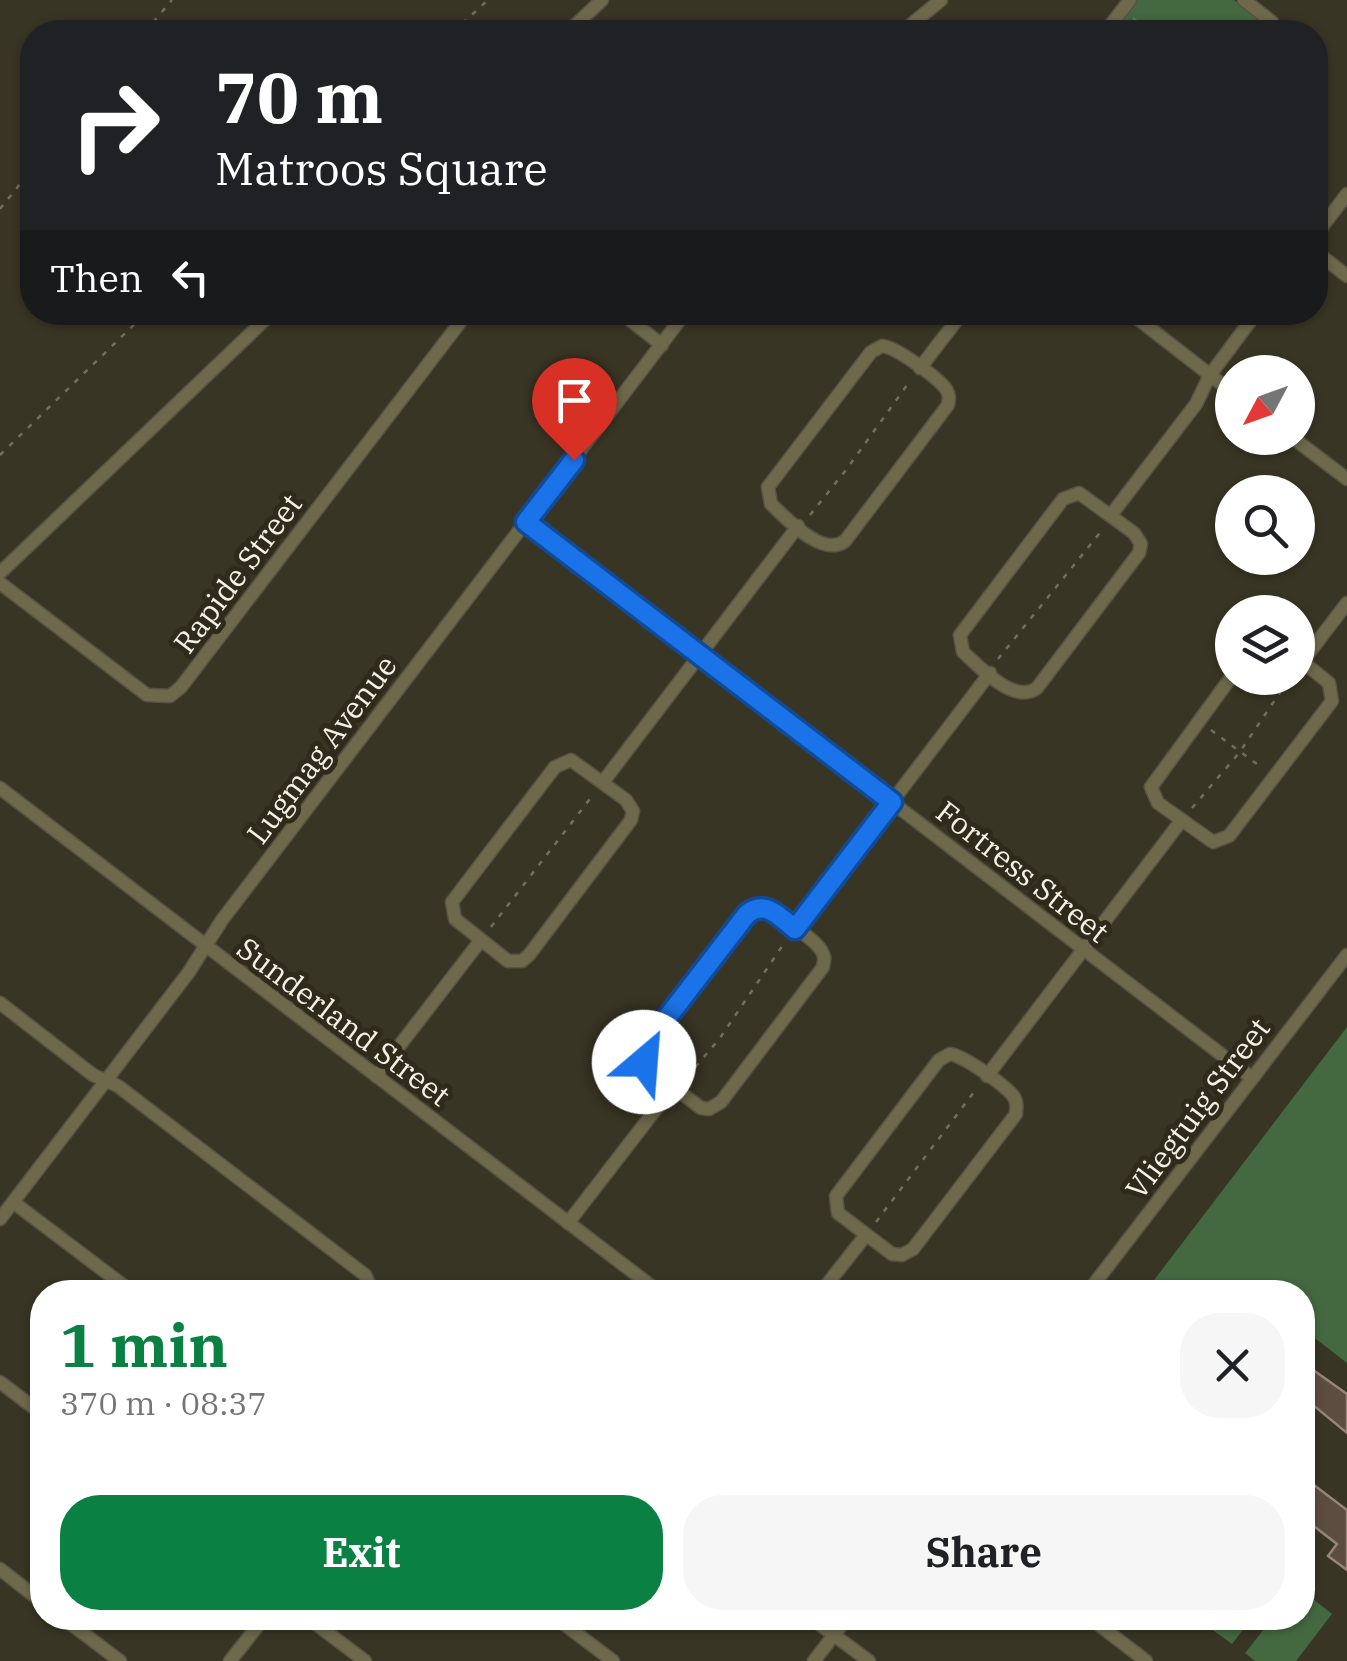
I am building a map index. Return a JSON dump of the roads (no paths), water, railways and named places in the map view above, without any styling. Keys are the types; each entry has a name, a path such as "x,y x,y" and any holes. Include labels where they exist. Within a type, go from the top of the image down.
{"street":[{"path":"581,20 602,0"},
{"path":"917,20 941,0"},
{"path":"1244,0 1269,20"},
{"path":"1328,219 1347,194"},
{"path":"0,572 259,325"},
{"name":"Rapide Street","path":"0,583 147,696 170,696 181,687 458,325"},
{"path":"637,325 662,345"},
{"name":"Lugmag Avenue","path":"0,1219 222,920 677,325"},
{"path":"920,368 953,325"},
{"path":"1146,325 1215,379"},
{"path":"1111,515 1196,404 1210,375 1247,325"},
{"path":"878,347 891,347 945,388 948,406 838,546 825,546 798,526 771,504 768,487 871,352 878,347"},
{"path":"1315,455 1347,479"},
{"path":"1070,494 1083,494 1137,536 1140,553 1037,688 1026,694 1013,691 990,673 962,652 960,635 1063,500 1070,494"},
{"name":"Fortress Street","path":"526,522 1252,1078"},
{"path":"602,782 798,526"},
{"path":"1315,642 1347,604"},
{"path":"1218,695 1152,786 1154,799 1209,841 1222,841 1333,696 1329,684 1315,672"},
{"path":"795,929 990,673"},
{"path":"562,762 575,762 629,803 632,820 529,955 518,962 508,961 481,940 454,919 452,902 554,767 562,762"},
{"name":"Sunderland Street","path":"0,788 643,1280"},
{"path":"987,1076 1181,820"},
{"path":"758,907 771,910 795,929 821,950 824,967 721,1102 700,1108 646,1066 644,1049 747,914 758,907"},
{"path":"376,1076 481,940"},
{"name":"Vliegtuig Street","path":"1097,1280 1347,955"},
{"path":"0,1004 118,1086 367,1280"},
{"path":"959,1055 1010,1094 1016,1114 910,1252 892,1254 866,1235 838,1213 838,1192 942,1057 959,1055"},
{"path":"568,1223 673,1087"},
{"path":"13,1202 116,1280"},
{"path":"830,1280 866,1235"},
{"path":"0,1382 30,1405"},
{"path":"0,1569 30,1593"},
{"path":"79,1630 120,1661"},
{"path":"230,1661 255,1630"},
{"path":"324,1630 365,1661"},
{"path":"572,1630 614,1661"},
{"path":"828,1630 868,1661"},
{"path":"814,1661 838,1630"},
{"path":"1106,1630 1146,1661"}]}
